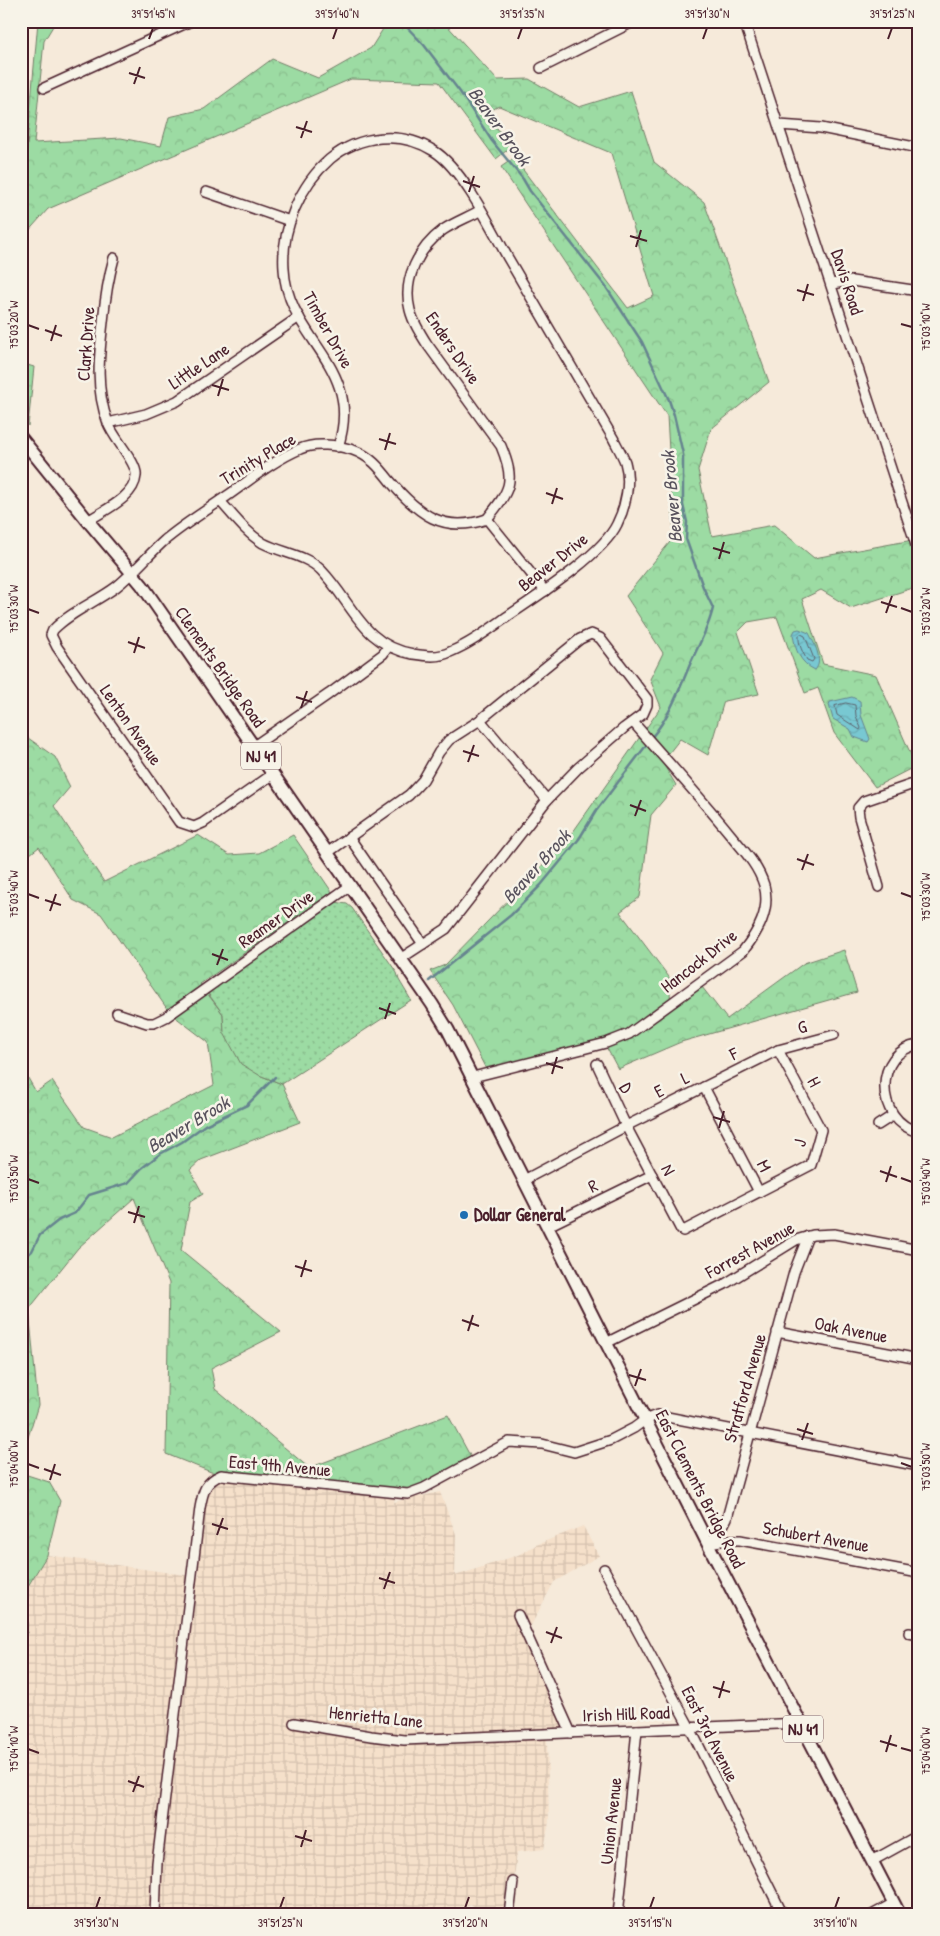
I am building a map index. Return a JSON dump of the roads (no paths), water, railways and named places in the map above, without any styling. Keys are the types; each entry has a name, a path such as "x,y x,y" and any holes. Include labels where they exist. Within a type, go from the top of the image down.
{"main road":[{"name":"Clements Bridge Road","path":"21,438 142,585 444,1023 473,1077"},
{"name":"East Clements Bridge Road","path":"473,1077 708,1544 900,1915"}],"street":[{"path":"44,88 191,21"},
{"path":"541,68 635,21"},
{"name":"Davis Road","path":"744,21 919,554"},
{"path":"779,125 821,128 919,148"},
{"name":"Timber Drive","path":"338,447 344,420 340,390 331,366 299,317 291,300 284,270 284,246 290,221 304,189 317,170 336,154 362,142 379,137 395,138 411,141 434,151 453,168 481,210"},
{"path":"206,192 290,221"},
{"name":"Enders Drive","path":"481,210 445,229 432,239 414,264 409,278 409,309 416,326 427,344 501,446 507,461 510,474 509,486 505,497 487,519"},
{"name":"Beaver Drive","path":"220,501 249,533 264,543 307,560 321,570 373,637 388,647 411,654 432,657 449,653 475,639 545,591 597,550 612,534 618,523 626,498 625,462 481,210"},
{"name":"Clark Drive","path":"88,521 125,497 133,487 136,477 136,469 117,442 108,424 99,391 98,363 108,280 114,258"},
{"path":"830,284 852,280 919,291"},
{"name":"Little Lane","path":"108,424 146,414 178,401 299,317"},
{"name":"Trinity Place","path":"52,635 56,627 116,587 166,539 266,469 301,448 315,445 338,447 354,451 374,461 392,483 421,512 433,520 445,524 458,525 474,524 487,519"},
{"path":"487,519 545,591"},
{"path":"327,853 409,794 423,780 439,752 450,740 480,720 580,639 591,634 600,638 646,699 646,710 578,768 547,800 446,929 400,959"},
{"name":"Lenton Avenue","path":"52,635 57,647 180,822 194,827 203,823 273,774"},
{"path":"254,746 330,694 383,654 388,647"},
{"path":"480,720 547,800"},
{"name":"Hancock Drive","path":"473,1077 606,1043 629,1034 743,951 753,938 764,916 764,886 755,865 715,815 633,722"},
{"path":"879,887 858,808 864,801 919,782"},
{"path":"349,837 423,944"},
{"name":"Reamer Drive","path":"117,1014 147,1023 154,1023 166,1017 350,886"},
{"name":"G","path":"778,1050 834,1035"},
{"path":"919,1045 900,1053 890,1065 885,1081 885,1098 892,1116 908,1130 919,1132"},
{"name":"F","path":"704,1086 778,1050"},
{"name":"H","path":"778,1050 821,1130"},
{"name":"D","path":"597,1064 626,1126"},
{"name":"L","path":"680,1099 704,1086"},
{"name":"M","path":"704,1086 759,1192"},
{"name":"E","path":"626,1126 680,1099"},
{"path":"878,1125 892,1116"},
{"path":"524,1180 626,1126"},
{"name":"N","path":"626,1126 683,1231 759,1192"},
{"name":"J","path":"759,1192 811,1165 821,1130"},
{"name":"R","path":"548,1226 652,1175"},
{"name":"Forrest Avenue","path":"606,1343 725,1284 796,1240 808,1236 834,1234 919,1250"},
{"name":"Stratford Avenue","path":"708,1544 721,1530 727,1518 794,1272 808,1236"},
{"name":"Oak Avenue","path":"777,1332 919,1359"},
{"path":"645,1420 656,1415 919,1466"},
{"name":"East 9th Avenue","path":"155,1915 157,1862 203,1488 212,1480 222,1475 408,1494 424,1488 509,1442 542,1444 574,1452 612,1440 645,1420"},
{"name":"Schubert Avenue","path":"708,1544 727,1540 740,1540 919,1573"},
{"name":"East 3rd Avenue","path":"604,1569 690,1728 783,1915"},
{"path":"518,1615 571,1733"},
{"path":"909,1633 919,1635"},
{"name":"Henrietta Lane","path":"294,1723 404,1740 514,1734"},
{"name":"Irish Hill Road","path":"514,1734 800,1723"},
{"name":"Union Avenue","path":"618,1915 637,1730"},
{"path":"872,1861 919,1835"},
{"path":"509,1915 513,1882"},
{"path":"872,1915 894,1903"}],"water":[{"path":"799,629 809,633 815,647 819,662 815,670 802,660 797,651 793,634 795,630"},
{"path":"852,697 860,701 861,715 870,739 868,742 854,737 850,729 833,719 829,705 830,702"}],"waterway":[{"name":"Beaver Brook","path":"401,21 424,45 460,92 492,141 606,287 642,342 669,400 683,454 683,505 687,522 686,539 703,587 713,608 706,629 674,701 664,720 651,738"},
{"name":"Beaver Brook","path":"429,981 511,915 541,885 579,839 596,811 648,743"},
{"name":"Beaver Brook","path":"21,1260 32,1251 40,1235 59,1220 75,1213 89,1195 128,1183 142,1168 160,1154 182,1142 205,1125 247,1105 275,1077"}],"place":[{"name":"Dollar General","path":"464,1215"}]}
